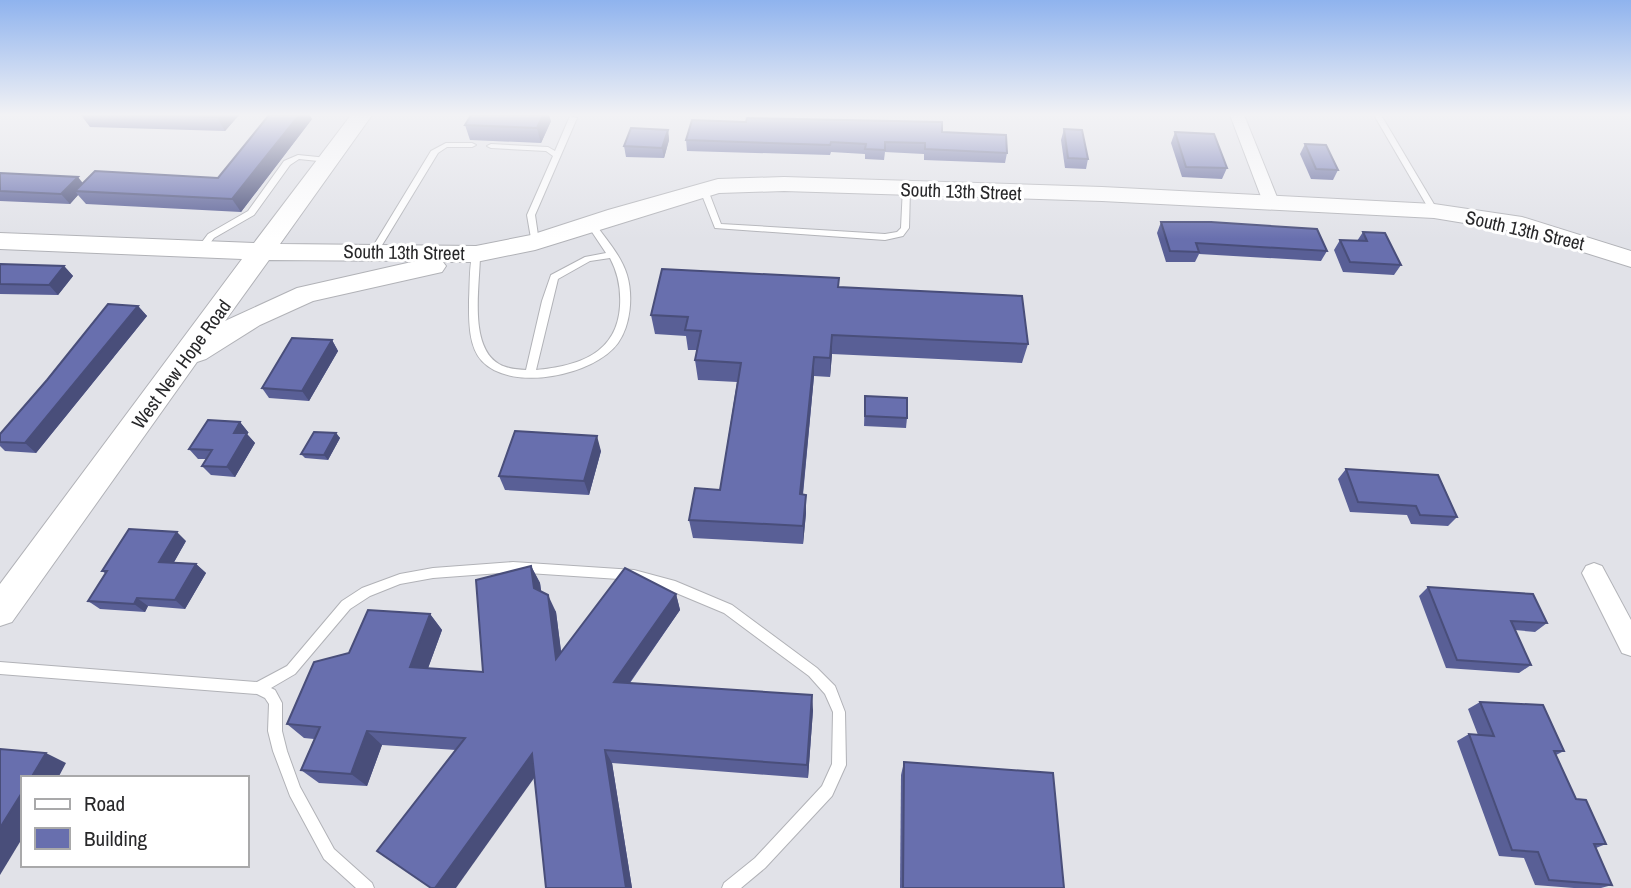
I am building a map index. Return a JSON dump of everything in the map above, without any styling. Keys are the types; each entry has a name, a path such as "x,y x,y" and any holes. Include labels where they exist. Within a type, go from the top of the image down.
{"street":[{"name":"West New Hope Road","path":"0,611 331,156"},
{"path":"1253,156 1271,202"},
{"name":"South 13th Street","path":"0,241 200,250 476,254 535,242 718,186 785,184 1271,202 1434,211 1522,225 1631,259"},
{"path":"184,359 251,318 306,294 418,270 476,254"},
{"path":"1594,573 1631,645"}],"lane":[{"path":"373,253 432,156"},
{"path":"535,242 531,215 557,156"},
{"path":"1402,156 1434,211"},
{"path":"200,250 211,236 251,213 287,163 298,157 328,160"},
{"path":"704,190 718,226 885,237 900,234 905,228 906,189"},
{"path":"476,254 475,339 485,359 504,370 530,374 568,369 597,358 614,342 623,323 624,281 590,223"},
{"path":"530,374 539,351 549,290 554,277 588,259 609,255"},
{"path":"258,688 291,670 346,605 366,592 400,579 433,573 513,567 634,575 671,585 728,609 813,672 830,690 839,712 839,765 827,791 760,863 729,888"},
{"path":"0,668 258,688 270,694 276,703 275,731 280,751 295,791 329,854 367,888"}],"building":[{"path":"235,156 266,156 232,199 75,191 95,171 218,178"},
{"path":"1087,156 1088,159 1068,158"},
{"path":"1183,156 1223,156 1227,168 1186,167"},
{"path":"1310,156 1331,156 1338,170 1316,169"},
{"path":"0,173 78,177 61,194 0,191"},
{"path":"1161,222 1211,222 1317,229 1327,251 1196,243 1199,252 1170,251"},
{"path":"1363,232 1385,233 1401,265 1350,262 1340,240 1367,241"},
{"path":"0,264 64,266 49,285 0,284"},
{"path":"662,269 839,278 838,287 1022,296 1028,344 832,335 830,358 814,357 800,494 806,495 803,526 689,520 695,488 720,490 741,363 695,360 701,331 685,330 688,317 651,315"},
{"path":"108,304 138,306 25,443 0,442 0,434"},
{"path":"292,338 332,340 302,391 262,388"},
{"path":"865,396 907,398 907,418 865,416"},
{"path":"208,420 240,422 234,433 247,433 227,467 202,466 212,450 189,449"},
{"path":"515,431 597,436 584,481 499,476"},
{"path":"314,432 336,433 324,455 301,454"},
{"path":"1346,469 1438,475 1457,517 1420,515 1416,506 1358,502"},
{"path":"129,529 177,532 159,562 196,564 175,600 137,598 134,604 88,601 107,571 102,571"},
{"path":"531,566 534,588 548,595 556,659 625,568 676,594 614,682 812,695 807,765 605,750 626,888 546,888 532,754 435,888 431,888 377,851 465,738 367,731 351,774 301,770 320,727 287,724 314,662 349,653 368,610 430,614 410,667 483,672 476,580"},
{"path":"1428,587 1533,594 1547,623 1511,621 1531,665 1457,660"},
{"path":"1480,702 1543,705 1564,751 1554,751 1576,799 1586,800 1606,844 1594,844 1612,885 1549,880 1538,852 1512,850 1469,734 1494,736"},
{"path":"0,749 46,753 32,776 21,776 21,794 0,828"},
{"path":"904,762 1053,773 1064,888 903,888"}]}
